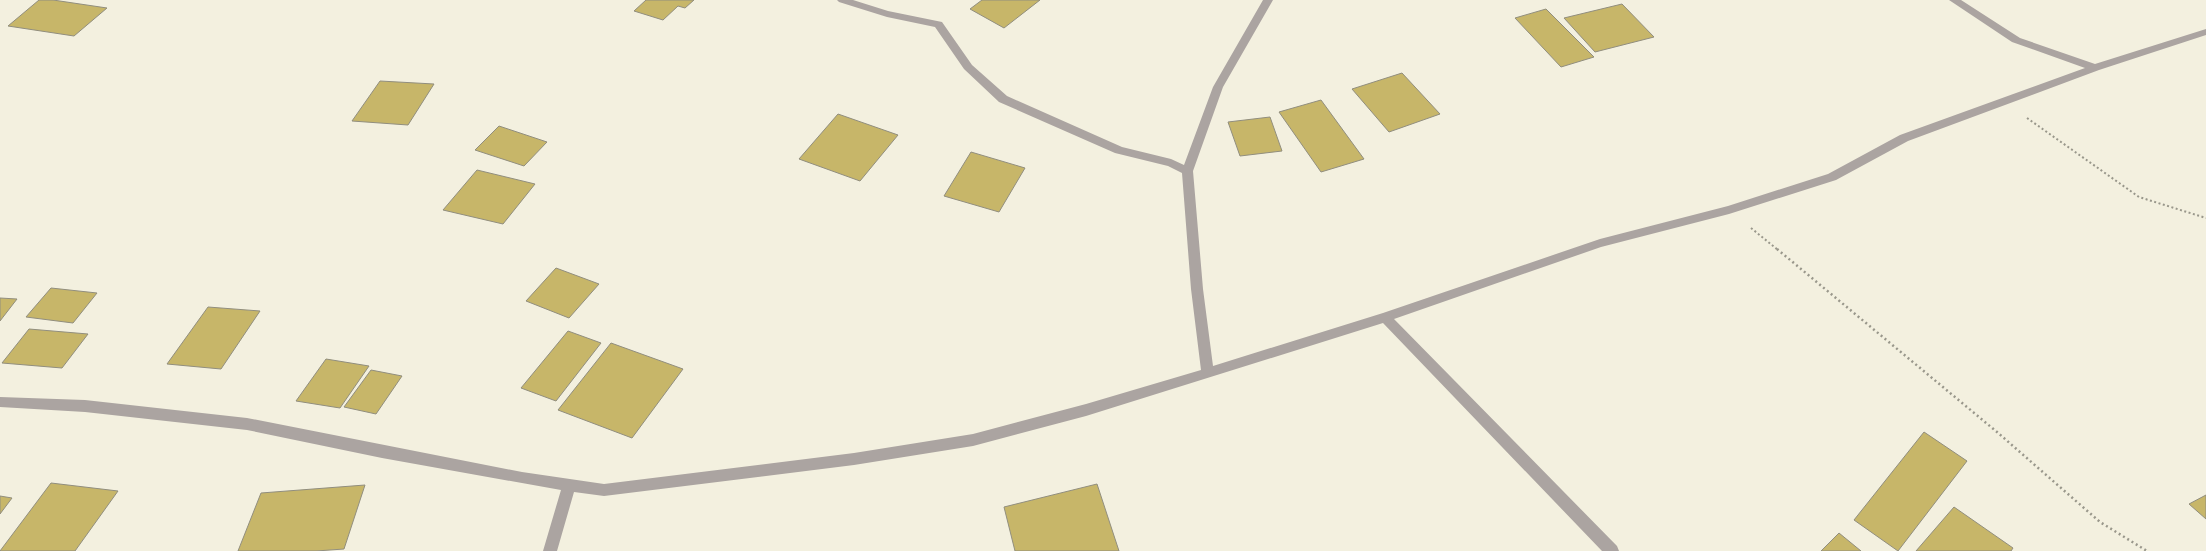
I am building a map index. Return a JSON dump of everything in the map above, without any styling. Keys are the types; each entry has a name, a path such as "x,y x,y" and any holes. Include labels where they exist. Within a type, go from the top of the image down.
{"street":[{"path":"842,0 887,14 938,24 968,67 1003,99 1119,150 1171,163 1186,171"},
{"path":"1208,373 1197,289 1186,171 1218,87 1268,0"},
{"path":"1954,0 2016,40 2095,68"},
{"path":"0,402 85,406 247,424 382,452 604,490 854,459 973,440 1086,410 1208,373 1385,317 1600,243 1729,210 1832,177 1904,138 2095,68 2206,32"},
{"path":"1385,317 1425,360 1612,551"},
{"path":"550,551 568,485"}],"path":[{"path":"2004,101 2139,198 2206,218"},
{"path":"1729,210 1997,432 2100,522 2147,551"}],"building":[{"path":"39,0 53,0 107,8 74,36 8,26"},
{"path":"646,0 694,0 685,8 678,6 663,20 634,11"},
{"path":"982,0 1040,0 1004,28 970,9"},
{"path":"1622,4 1654,37 1595,52 1564,18"},
{"path":"1546,9 1594,57 1561,67 1515,18"},
{"path":"1402,73 1440,114 1389,132 1352,89"},
{"path":"380,81 434,84 408,125 352,121"},
{"path":"1321,100 1364,159 1321,172 1279,112"},
{"path":"838,114 898,135 860,181 799,159"},
{"path":"1270,117 1282,151 1240,156 1228,122"},
{"path":"499,126 547,142 524,166 475,150"},
{"path":"971,152 1025,168 999,212 944,196"},
{"path":"477,170 535,184 503,224 443,210"},
{"path":"556,268 599,284 569,318 526,301"},
{"path":"51,288 97,293 73,323 26,317"},
{"path":"0,298 17,299 0,321"},
{"path":"208,307 260,311 221,369 167,364"},
{"path":"29,329 88,334 62,368 2,363"},
{"path":"568,331 601,343 556,401 521,388"},
{"path":"611,343 683,369 632,438 558,410"},
{"path":"326,359 369,366 340,408 296,401"},
{"path":"371,370 402,376 376,414 344,407"},
{"path":"1924,432 1967,461 1898,551 1854,520"},
{"path":"51,483 118,491 75,551 0,551"},
{"path":"1097,484 1119,551 1015,551 1004,507"},
{"path":"365,485 344,549 316,551 238,551 261,493"},
{"path":"2206,495 2206,519 2189,504"},
{"path":"0,496 12,498 0,514"},
{"path":"1954,507 2013,548 2011,551 1916,551"},
{"path":"1839,533 1861,551 1821,551"}]}
